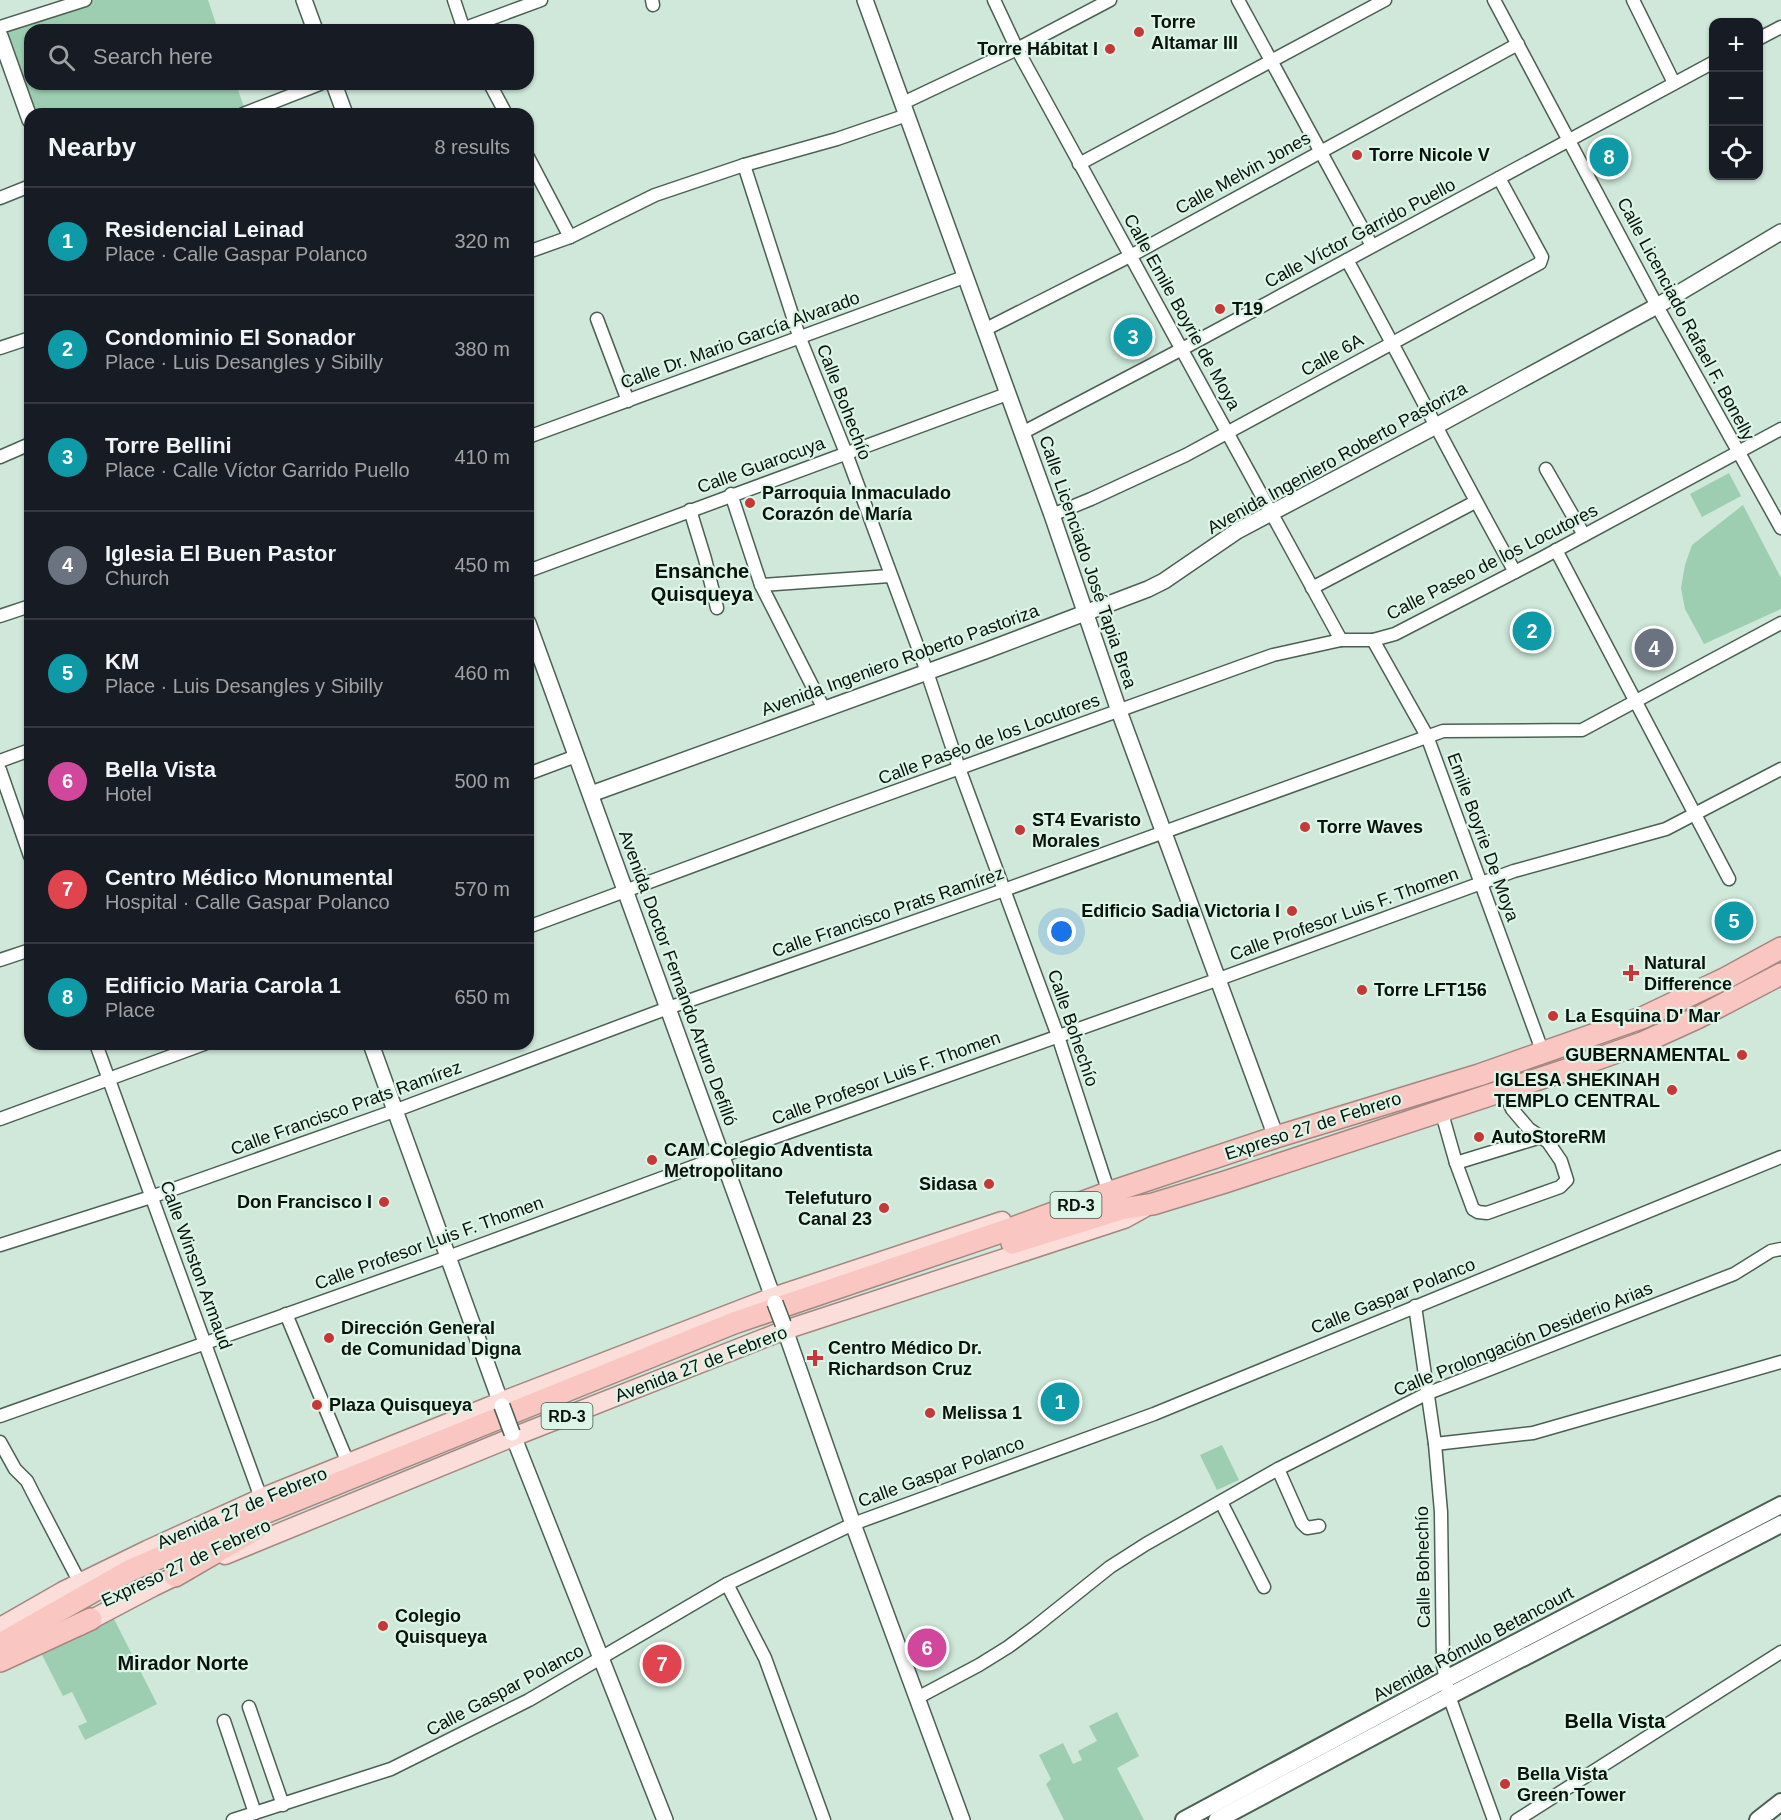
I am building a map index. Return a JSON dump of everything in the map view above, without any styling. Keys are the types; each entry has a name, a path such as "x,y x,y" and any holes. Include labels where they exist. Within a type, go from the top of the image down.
{"highway":[{"name":"Expreso 27 de Febrero","path":"1,1630 131,1570 251,1525 374,1474 835,1294 1105,1194 1276,1137 1479,1075 1644,1017 1726,978 1781,948"},
{"name":"Expreso 27 de Febrero","path":"835,1294 1121,1209 1153,1204 1504,1090 1642,1043 1697,1018 1781,974"},
{"name":"Expreso 27 de Febrero","path":"0,1660 251,1525"},
{"path":"175,1576 251,1525"},
{"path":"154,1546 251,1525"},
{"path":"1,1630 71,1587"},
{"path":"0,1660 91,1619"}],"main road":[{"name":"Avenida 27 de Febrero","path":"71,1587 154,1546 261,1498 774,1300 1085,1194 1105,1194"},
{"name":"Avenida 27 de Febrero","path":"0,1672 91,1619 175,1576 513,1435 784,1327 1124,1219 1153,1204"},
{"name":"Avenida Rómulo Betancourt","path":"1184,1820 1446,1679 1781,1505"},
{"name":"Avenida Rómulo Betancourt","path":"1217,1820 1449,1696 1781,1524"},
{"path":"1758,1820 1781,1802"}],"street":[{"path":"0,27 85,0"},
{"path":"304,0 313,24"},
{"path":"454,0 460,24"},
{"path":"478,24 541,0"},
{"name":"Calle Licenciado José Tapia Brea","path":"865,0 1052,514 1119,711 1276,1137"},
{"name":"Calle Emile Boyrie de Moya","path":"994,0 1017,49 1341,640"},
{"path":"534,250 570,237 655,195 744,165 837,139 905,109 1110,0"},
{"path":"1238,0 1372,246"},
{"path":"1080,164 1385,0"},
{"name":"Calle Licenciado Rafael F. Bonelly","path":"1494,0 1657,306 1781,528"},
{"path":"1633,0 1674,83"},
{"path":"1763,36 1781,27"},
{"path":"0,36 26,108"},
{"name":"Calle Melvin Jones","path":"984,330 1131,255 1518,44"},
{"name":"Calle Víctor Garrido Puello","path":"1022,433 1709,64"},
{"path":"258,108 305,90"},
{"path":"336,90 343,108"},
{"path":"493,90 503,108"},
{"name":"Calle Bohechío","path":"744,165 799,336 846,453 1058,1036 1105,1194"},
{"path":"534,168 570,237"},
{"name":"Calle 6A","path":"1052,514 1091,499 1186,455 1541,262 1542,257 1499,178"},
{"path":"0,198 24,188"},
{"name":"Avenida Ingeniero Roberto Pastoriza","path":"591,794 1148,589 1164,581 1237,531 1657,306 1781,232"},
{"path":"1347,260 1475,502 1515,572"},
{"name":"Calle Dr. Mario García Alvarado","path":"534,435 964,277"},
{"path":"597,319 627,400"},
{"path":"0,348 24,340"},
{"name":"Calle Guarocuya","path":"534,569 731,494 1007,394"},
{"name":"Calle Paseo de los Locutores","path":"534,925 1273,655 1341,640 1373,640 1410,628 1781,429"},
{"path":"0,457 24,447"},
{"path":"1546,469 1584,535"},
{"path":"731,494 761,585 824,710"},
{"path":"1312,588 1475,502"},
{"path":"690,510 717,608"},
{"path":"1556,550 1637,700 1729,879"},
{"path":"761,585 890,576"},
{"path":"0,616 24,608"},
{"name":"Calle Francisco Prats Ramírez","path":"0,1245 151,1197 394,1111 668,1008 1004,890 1427,736 1443,731 1582,730 1781,623"},
{"name":"Avenida Doctor Fernando Arturo Defilló","path":"534,640 962,1820"},
{"name":"Emile Boyrie De Moya","path":"1373,640 1427,736 1543,1053"},
{"path":"0,761 24,752"},
{"path":"534,772 576,756"},
{"name":"Calle Profesor Luis F. Thomen","path":"0,1416 448,1257 1514,871 1666,829 1781,769"},
{"path":"0,770 24,839"},
{"path":"0,960 24,952"},
{"name":"Calle Winston Armaud","path":"98,1050 261,1498"},
{"path":"0,1119 187,1050"},
{"path":"373,1050 501,1404 665,1820"},
{"path":"1441,1110 1456,1163 1473,1209 1486,1213 1560,1187 1567,1180 1561,1161 1548,1142 1529,1129 1512,1109 1504,1090"},
{"path":"1456,1163 1541,1137"},
{"name":"Calle Gaspar Polanco","path":"233,1820 391,1769 519,1706 727,1584 853,1524 1154,1414 1781,1157"},
{"name":"Calle Prolongación Desiderio Arias","path":"917,1698 1008,1647 1043,1622 1110,1567 1278,1469 1426,1394 1734,1274 1771,1251 1781,1249"},
{"name":"Calle Bohechío","path":"1415,1306 1435,1444 1441,1512 1443,1665 1449,1696 1494,1820"},
{"path":"286,1314 348,1463"},
{"path":"1435,1444 1533,1433 1781,1362"},
{"path":"0,1442 15,1469 27,1481 32,1491 71,1587"},
{"path":"1278,1469 1302,1523 1307,1528 1319,1526"},
{"path":"1221,1502 1264,1587"},
{"path":"727,1584 765,1658 824,1820"},
{"path":"1517,1820 1781,1652"},
{"path":"249,1707 283,1804"},
{"path":"224,1721 255,1813"}],"green space":[{"path":"85,0 208,0 216,24 24,24 24,90 238,90 244,108 28,108 0,27"},
{"path":"1729,473 1741,496 1702,517 1690,494"},
{"path":"1743,505 1781,578 1781,609 1704,644 1685,609 1681,588 1685,565 1692,545"},
{"path":"1222,1445 1239,1480 1217,1490 1200,1455"},
{"path":"113,1617 157,1704 85,1740 78,1726 87,1722 72,1692 63,1696 41,1653"},
{"path":"1117,1712 1139,1756 1117,1768 1144,1820 1064,1820 1046,1784 1051,1779 1039,1755 1063,1743 1073,1764 1082,1760 1078,1751 1097,1741 1089,1726"}],"place":[{"name":"Torre Altamar III","path":"1139,32"},
{"name":"Torre Hábitat I","path":"1110,49"},
{"name":"Torre Nicole V","path":"1357,155"},
{"name":"Edificio Maria Carola 1","path":"1609,157"},
{"name":"T19","path":"1220,309"},
{"name":"Torre Bellini","path":"1133,337"},
{"name":"Parroquia Inmaculado Corazón de María","path":"750,503"},
{"name":"Condominio El Sonador","path":"1532,631"},
{"name":"Iglesia El Buen Pastor","path":"1654,648"},
{"name":"Torre Waves","path":"1305,827"},
{"name":"ST4 Evaristo Morales","path":"1020,830"},
{"name":"Edificio Sadia Victoria I","path":"1292,911"},
{"name":"KM","path":"1734,921"},
{"name":"Natural Difference","path":"1631,973"},
{"name":"Torre LFT156","path":"1362,990"},
{"name":"La Esquina D' Mar","path":"1553,1016"},
{"name":"GUBERNAMENTAL","path":"1742,1055"},
{"name":"IGLESA SHEKINAH TEMPLO CENTRAL","path":"1672,1090"},
{"name":"AutoStoreRM","path":"1479,1137"},
{"name":"CAM Colegio Adventista Metropolitano","path":"652,1160"},
{"name":"Sidasa","path":"989,1184"},
{"name":"Don Francisco I","path":"384,1202"},
{"name":"Telefuturo Canal 23","path":"884,1208"},
{"name":"Dirección General de Comunidad Digna","path":"329,1338"},
{"name":"Centro Médico Dr. Richardson Cruz","path":"815,1358"},
{"name":"Residencial Leinad","path":"1060,1402"},
{"name":"Plaza Quisqueya","path":"317,1405"},
{"name":"Melissa 1","path":"930,1413"},
{"name":"Colegio Quisqueya","path":"383,1626"},
{"name":"Bella Vista","path":"927,1648"},
{"name":"Centro Médico Monumental","path":"662,1664"},
{"name":"Bella Vista Green Tower","path":"1505,1784"}],"district":[{"name":"Ensanche Quisqueya","path":"702,582"},
{"name":"Mirador Norte","path":"183,1663"},
{"name":"Bella Vista","path":"1615,1721"}]}
